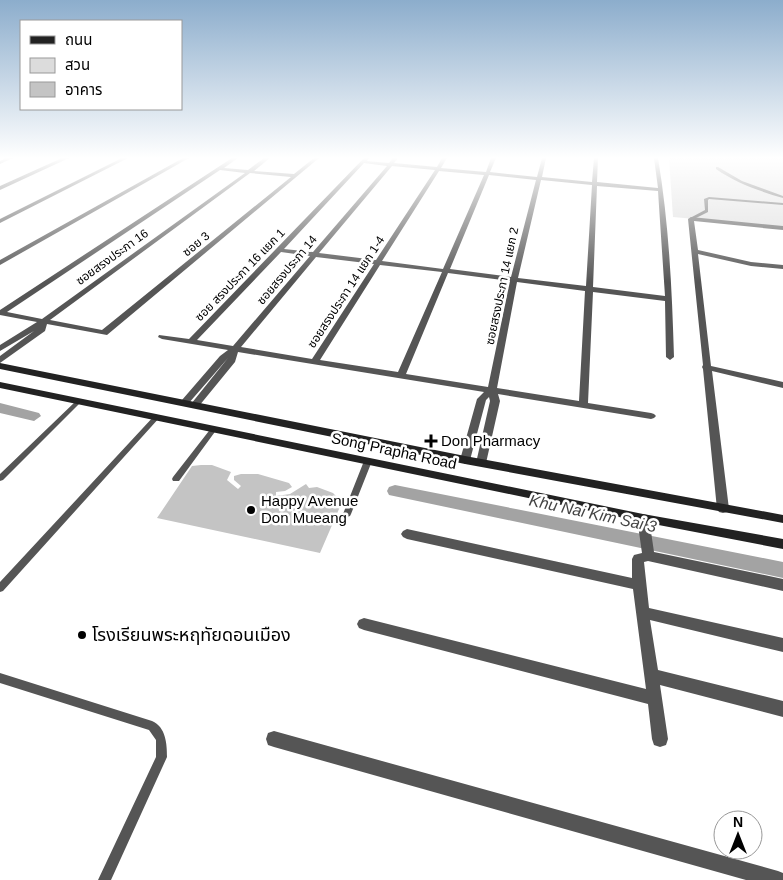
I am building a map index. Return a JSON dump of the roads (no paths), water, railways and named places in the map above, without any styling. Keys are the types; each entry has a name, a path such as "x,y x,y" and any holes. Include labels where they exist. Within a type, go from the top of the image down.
{"main road":[{"name":"Song Prapha Road","path":"0,366 196,404 465,460 783,519"},
{"name":"Song Prapha Road","path":"0,385 368,461 643,524 783,544"}],"street":[{"path":"0,221 44,199"},
{"path":"0,263 114,199"},
{"path":"0,313 174,199"},
{"name":"ซอยสรงประภา 16","path":"43,322 213,199"},
{"name":"ซอย 3","path":"43,322 104,333 268,199"},
{"name":"ซอย สรงประภา 16 แยก 1","path":"191,342 328,199"},
{"name":"ซอยสรงประภา 14","path":"234,350 362,199"},
{"name":"ซอยสรงประภา 14 แยก 1-4","path":"314,362 419,199"},
{"path":"401,376 477,199"},
{"name":"ซอยสรงประภา 14 แยก 2","path":"492,390 514,280 534,199"},
{"path":"584,406 594,199"},
{"path":"662,199 669,299 670,357"},
{"path":"723,509 716,425 706,367 691,220 780,228 783,234"},
{"path":"279,250 669,299"},
{"path":"694,251 751,264 783,267"},
{"path":"0,313 43,322"},
{"path":"0,349 43,322"},
{"path":"0,360 42,329 43,322"},
{"path":"162,337 651,416"},
{"path":"185,402 223,358 234,350"},
{"path":"196,404 232,360 234,350"},
{"path":"706,367 783,385"},
{"path":"465,460 482,399 492,390"},
{"path":"481,463 494,401 492,390"},
{"path":"643,524 647,551"},
{"path":"407,534 639,585"},
{"path":"647,551 638,559 639,585 653,676 660,739"},
{"path":"647,551 783,585"},
{"path":"642,612 783,645"},
{"path":"364,624 654,698"},
{"path":"653,676 783,709"},
{"path":"274,739 778,880"}],"lane":[{"path":"691,220 707,211 707,199"},
{"path":"722,199 783,204"},
{"path":"0,478 78,402"},
{"path":"0,588 158,417"},
{"path":"176,480 214,429"},
{"path":"347,514 368,461"},
{"path":"0,678 152,726 161,738 162,757 104,880"}],"waterway":[{"name":"Khu Nai Kim Sai 3","path":"0,408 34,416"},
{"name":"Khu Nai Kim Sai 3","path":"395,491 783,570"}],"place":[{"name":"Don Pharmacy","path":"431,441"},
{"name":"Happy Avenue Don Mueang","path":"251,510"},
{"name":"โรงเรียนพระหฤทัยดอนเมือง","path":"82,635"}]}
